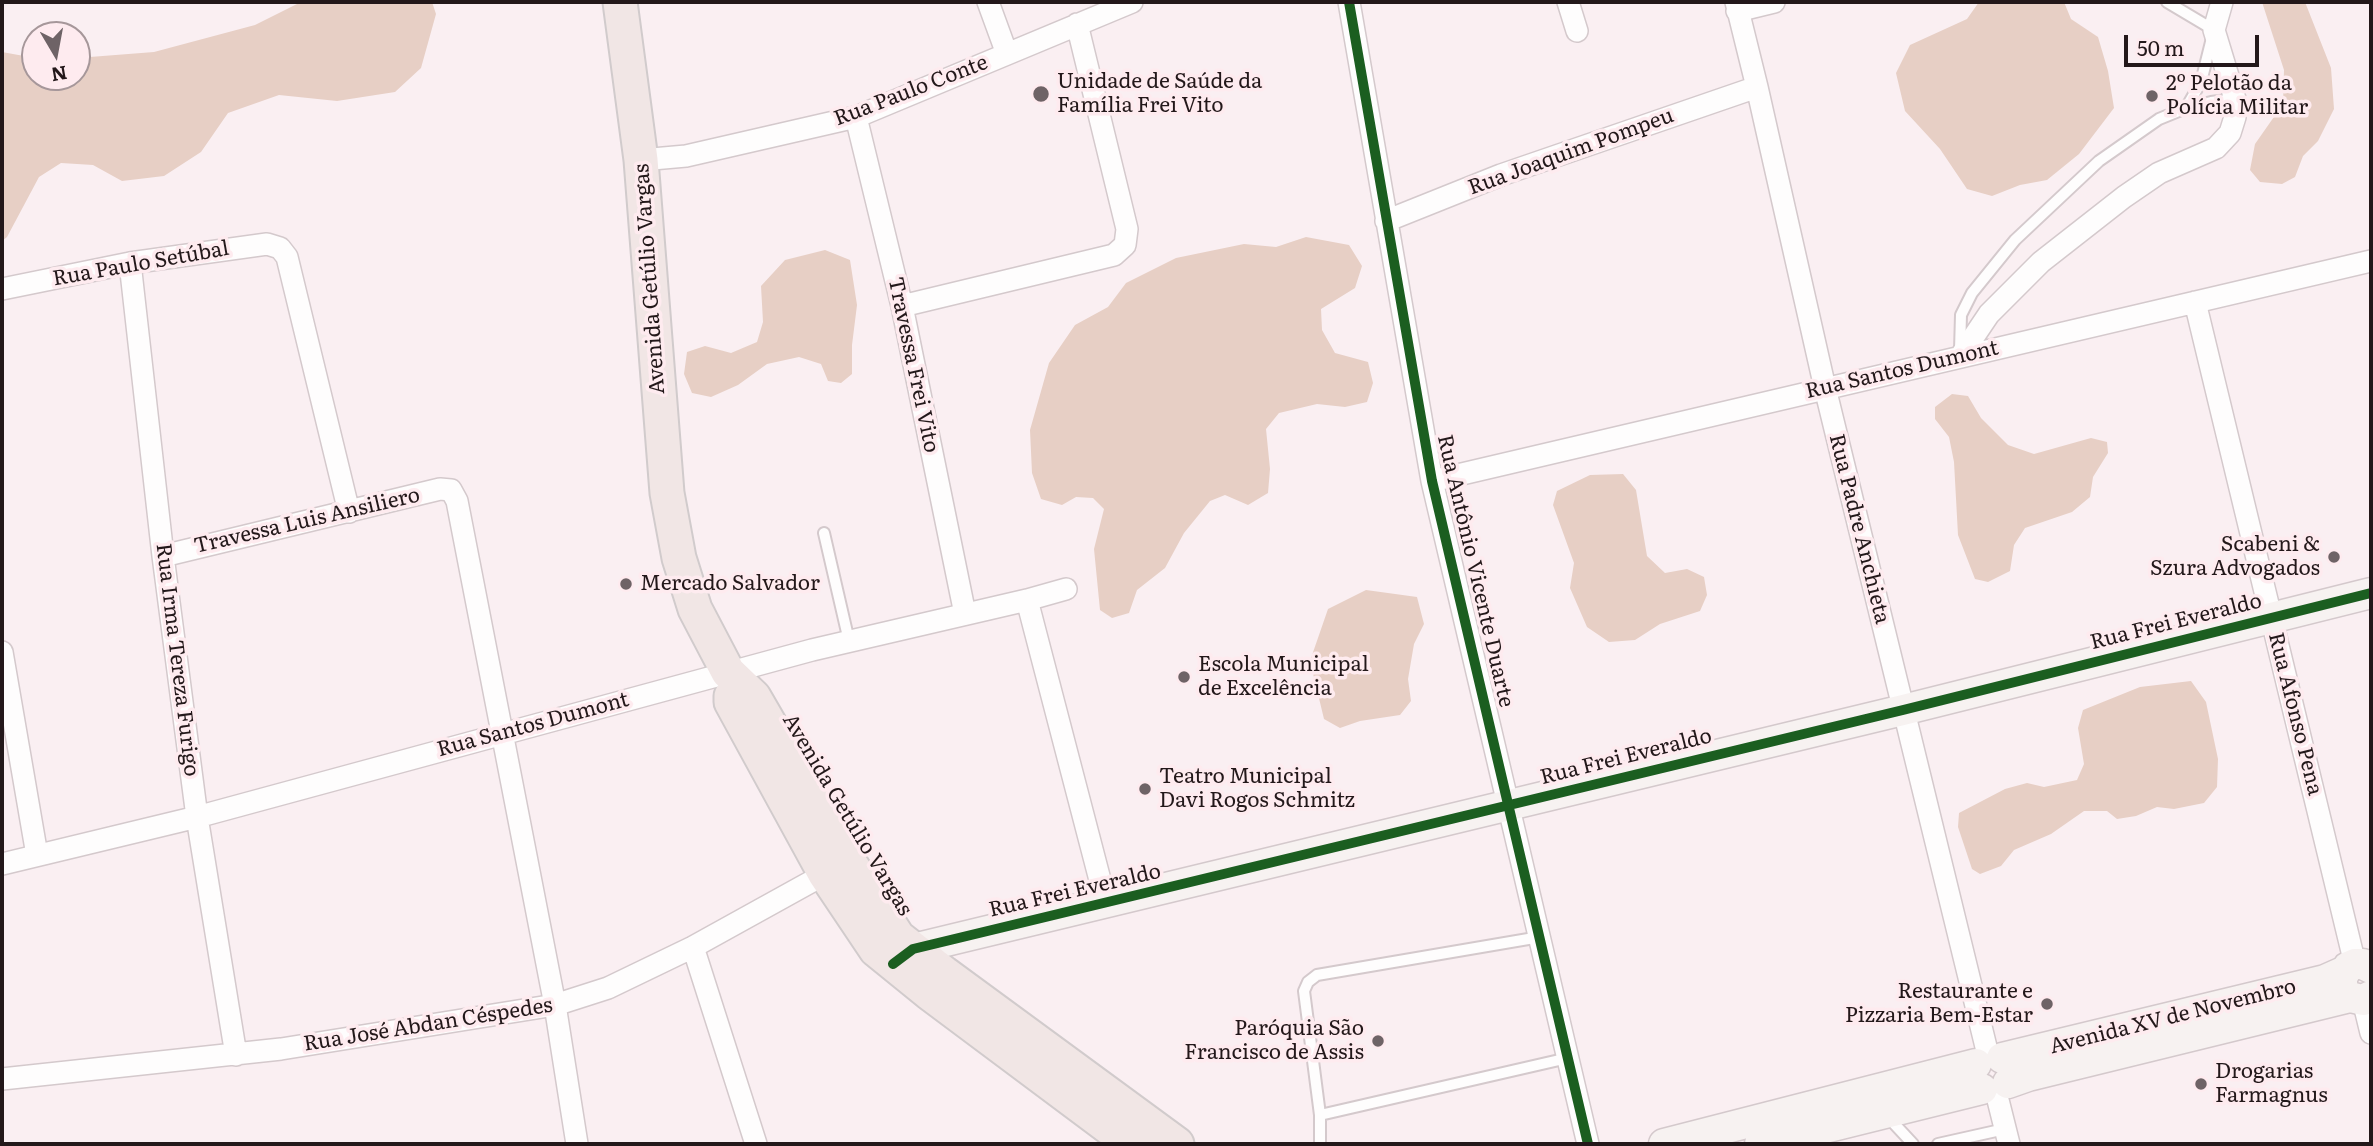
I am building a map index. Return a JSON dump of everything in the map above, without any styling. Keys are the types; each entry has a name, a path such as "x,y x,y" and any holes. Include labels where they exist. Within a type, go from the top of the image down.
{"main road":[{"name":"Avenida Getúlio Vargas","path":"620,2 641,160 667,493 679,558 695,609 728,673 754,697 898,937 903,956"},
{"name":"Avenida Getúlio Vargas","path":"728,673 731,702 825,874 876,950 903,956 1153,1141"}],"street":[{"path":"988,2 1007,54"},
{"name":"Rua Paulo Conte","path":"641,160 686,156 856,117 1132,2"},
{"name":"Rua Antônio Vicente Duarte","path":"1349,2 1432,481 1588,1144"},
{"path":"1568,2 1577,31"},
{"path":"1737,6 1774,2"},
{"path":"1960,357 1989,314 2040,262 2159,173 2216,148 2231,133 2235,117 2235,99 2214,30 2222,2"},
{"name":"Rua Padre Anchieta","path":"1737,6 1825,388 2007,1137"},
{"path":"902,306 1114,255 1125,245 1127,229 1077,24"},
{"name":"Rua Joaquim Pompeu","path":"1386,221 1501,175 1757,87"},
{"name":"Travessa Frei Vito","path":"856,117 902,306 965,614"},
{"name":"Rua Paulo Setúbal","path":"2,289 130,264 267,243 280,248 287,257 349,512"},
{"name":"Rua Santos Dumont","path":"1432,481 2371,261"},
{"name":"Rua Irma Tereza Furigo","path":"130,264 163,556 197,817 236,1055"},
{"name":"Rua Afonso Pena","path":"2195,302 2362,979 2371,1033"},
{"name":"Travessa Luis Ansiliero","path":"163,556 440,489 451,490 457,501 502,734"},
{"name":"Rua Santos Dumont","path":"2,864 197,817 849,641 1066,589"},
{"name":"Rua Frei Everaldo","path":"903,956 1106,903 1903,710 2371,593"},
{"path":"1027,600 1106,903"},
{"path":"2,652 37,855"},
{"path":"502,734 555,1005 577,1144"},
{"name":"Rua José Abdan Céspedes","path":"2,1079 236,1055 555,1005 608,988 693,947 825,874"},
{"path":"693,947 756,1144"},
{"name":"Avenida XV de Novembro","path":"1664,1144 1992,1074 2055,1069 2362,979"},
{"name":"Avenida XV de Novembro","path":"1760,1144 1884,1113 1992,1074"}],"lane":[{"path":"2167,2 2214,30 2201,82 2186,108"},
{"path":"1960,357 1961,315 1972,293 2015,240 2099,161 2159,119 2186,108 2235,99"},
{"path":"824,533 849,641"},
{"path":"1320,1144 1320,1115 1304,991 1308,982 1317,975 1540,937"},
{"path":"1320,1115 1568,1058"},
{"path":"1884,1113 1913,1144"},
{"path":"1938,1144 2007,1137"}],"shaded area":[{"path":"301,2 432,2 436,14 421,68 395,92 337,101 279,95 228,113 201,152 164,176 122,181 93,165 61,163 39,177 7,237 2,241 2,52 21,55 21,91 91,91 91,57 154,52 255,25"},
{"path":"1979,2 2064,2 2071,19 2098,37 2108,71 2114,108 2079,154 2047,180 2020,185 1992,196 1967,189 1940,149 1905,111 1896,73 1910,45 1967,19"},
{"path":"2262,2 2305,2 2331,68 2334,109 2318,141 2303,156 2295,177 2282,184 2260,182 2250,170 2255,144 2283,104 2284,70"},
{"path":"1306,237 1349,245 1362,266 1355,288 1321,309 1322,330 1335,353 1368,362 1373,383 1367,402 1345,407 1317,404 1279,413 1266,429 1270,469 1268,493 1248,505 1225,495 1210,501 1184,533 1165,568 1137,590 1129,613 1112,618 1100,610 1094,549 1104,509 1093,498 1076,497 1062,505 1041,499 1032,473 1030,430 1049,363 1075,325 1108,307 1126,283 1176,258 1244,244 1276,247"},
{"path":"825,250 850,260 857,305 852,374 841,383 828,381 821,364 799,357 767,364 738,385 711,397 692,393 684,374 687,352 705,346 731,353 757,342 763,322 761,286 785,260"},
{"path":"1952,394 1968,396 1981,418 2008,445 2034,454 2091,438 2107,442 2108,453 2093,477 2090,497 2072,512 2025,528 2014,545 2010,571 1988,582 1975,579 1958,535 1954,462 1949,437 1935,419 1935,407"},
{"path":"1623,474 1636,490 1647,556 1665,573 1687,569 1704,577 1707,595 1700,611 1660,624 1635,640 1609,642 1587,627 1570,588 1574,563 1553,505 1557,491 1590,475"},
{"path":"1366,590 1417,597 1424,624 1414,644 1408,679 1411,701 1400,715 1360,721 1340,728 1324,719 1310,661 1328,609"},
{"path":"2191,681 2206,702 2218,759 2217,787 2204,803 2174,809 2157,807 2136,816 2117,819 2107,811 2084,811 2051,834 2014,850 2001,866 1980,874 1972,869 1958,827 1959,813 2005,789 2027,783 2044,787 2077,780 2084,764 2078,728 2083,710 2140,687"}],"cycle path":[{"path":"1349,2 1432,481 1588,1144"},
{"path":"893,964 913,949 1903,710 2371,593"}],"place":[{"name":"Unidade de Saúde da Família Frei Vito","path":"1041,94"},
{"name":"2º Pelotão da Polícia Militar","path":"2152,96"},
{"name":"Scabeni & Szura Advogados","path":"2334,557"},
{"name":"Mercado Salvador","path":"626,584"},
{"name":"Escola Municipal de Excelência","path":"1184,677"},
{"name":"Teatro Municipal Davi Rogos Schmitz","path":"1145,789"},
{"name":"Restaurante e Pizzaria Bem-Estar","path":"2047,1004"},
{"name":"Paróquia São Francisco de Assis","path":"1378,1041"},
{"name":"Drogarias Farmagnus","path":"2201,1084"}]}
